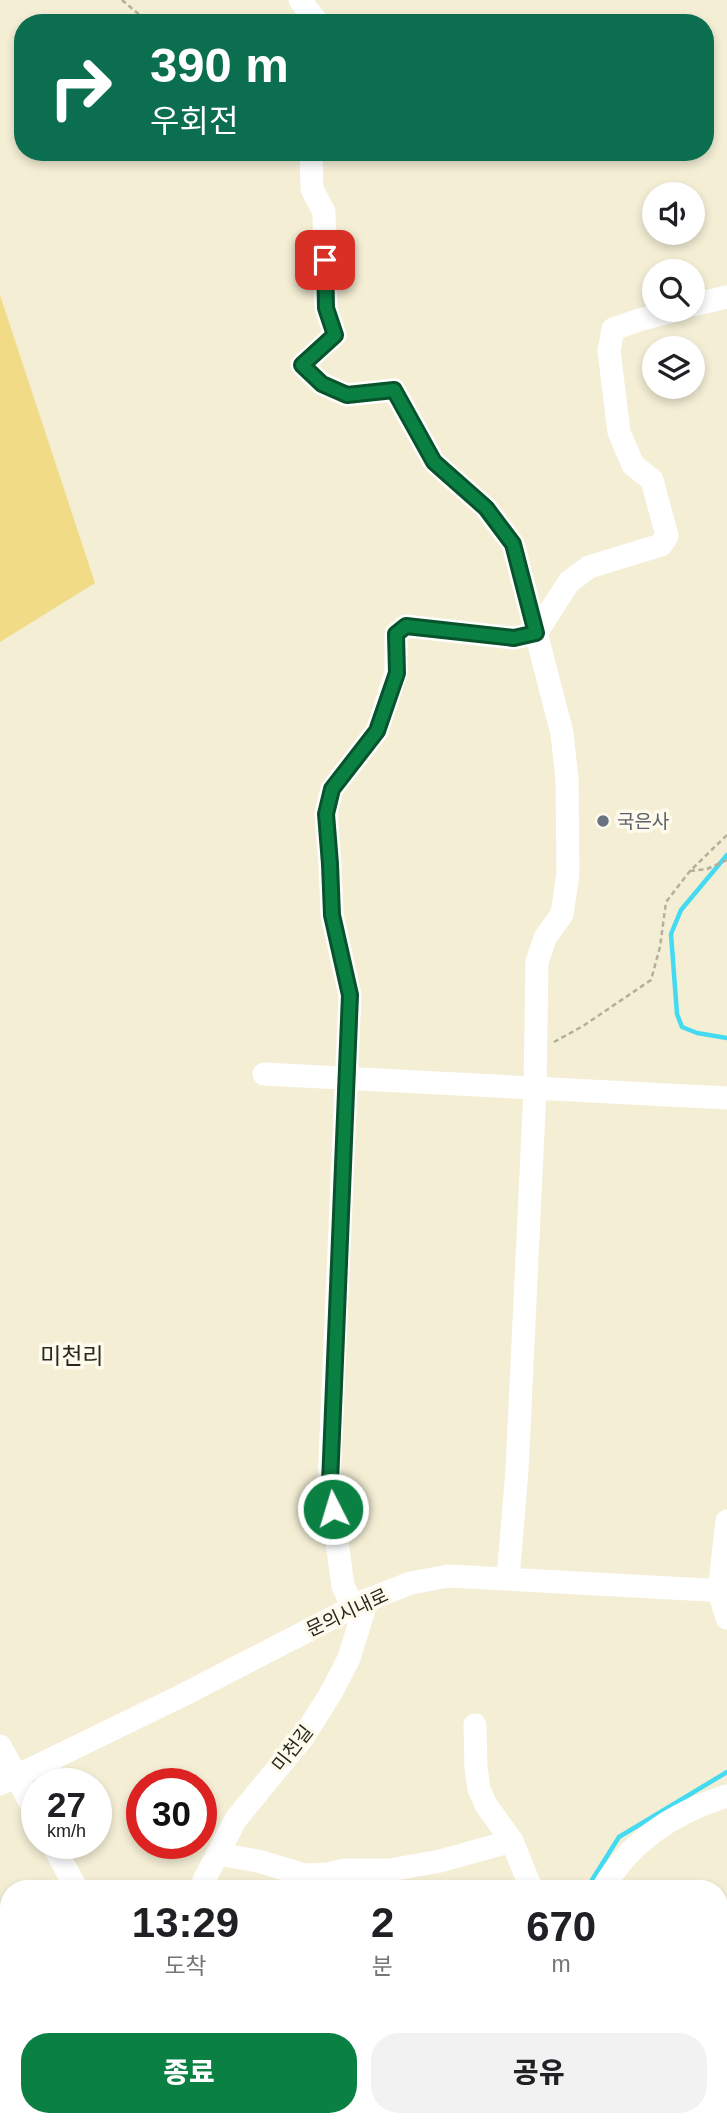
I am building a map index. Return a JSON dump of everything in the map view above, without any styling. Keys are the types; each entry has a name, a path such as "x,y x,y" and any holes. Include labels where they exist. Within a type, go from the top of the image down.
{"street":[{"path":"300,0 311,14"},
{"path":"311,161 312,189 324,212 326,308 335,335 302,365 322,384 347,395 394,390 434,462 486,508 513,544 562,733 567,779 568,874 562,914 545,938 537,962 536,1089 517,1471 508,1578"},
{"path":"705,302 727,296"},
{"path":"360,1603 343,1586 330,1483 350,995 332,915 326,814 332,789 377,731 397,673 396,634 406,626 514,638 536,633 569,582 589,567 661,545 667,536 652,480 633,465 619,432 609,351 613,329 642,319"},
{"path":"264,1074 727,1098"},
{"path":"727,1521 723,1592 727,1618"},
{"name":"문의시내로","path":"8,1780 183,1695 360,1603 411,1583 448,1576 723,1592"},
{"name":"미천길","path":"204,1880 236,1819 304,1736 331,1693 349,1658 360,1603"},
{"path":"475,1725 479,1789 486,1805 512,1841 528,1880"},
{"path":"0,1746 8,1780 21,1796"},
{"path":"609,1880 643,1839 690,1809 727,1796"},
{"path":"218,1854 258,1861 305,1875 345,1870 403,1868 440,1861 512,1841"},
{"path":"59,1859 68,1880"}],"path":[{"path":"122,0 139,14"},
{"path":"536,1052 583,1026 651,980 660,947 666,902 690,871 727,835"},
{"path":"690,871 707,869 727,860"}],"shaded area":[{"path":"0,295 95,583 0,642"}],"waterway":[{"path":"727,855 681,910 671,934 677,1014 682,1027 697,1033 727,1038"},
{"path":"592,1880 619,1837 727,1772"}],"place":[{"name":"국은사","path":"603,821"}],"district":[{"name":"미천리","path":"72,1356"}],"route":[{"path":"325,260 326,308 335,335 302,365 322,384 347,395 394,390 434,462 486,508 513,544 536,633 514,638 406,626 396,634 397,673 377,731 332,789 326,814 332,915 350,995 330,1483 333,1509"}]}
